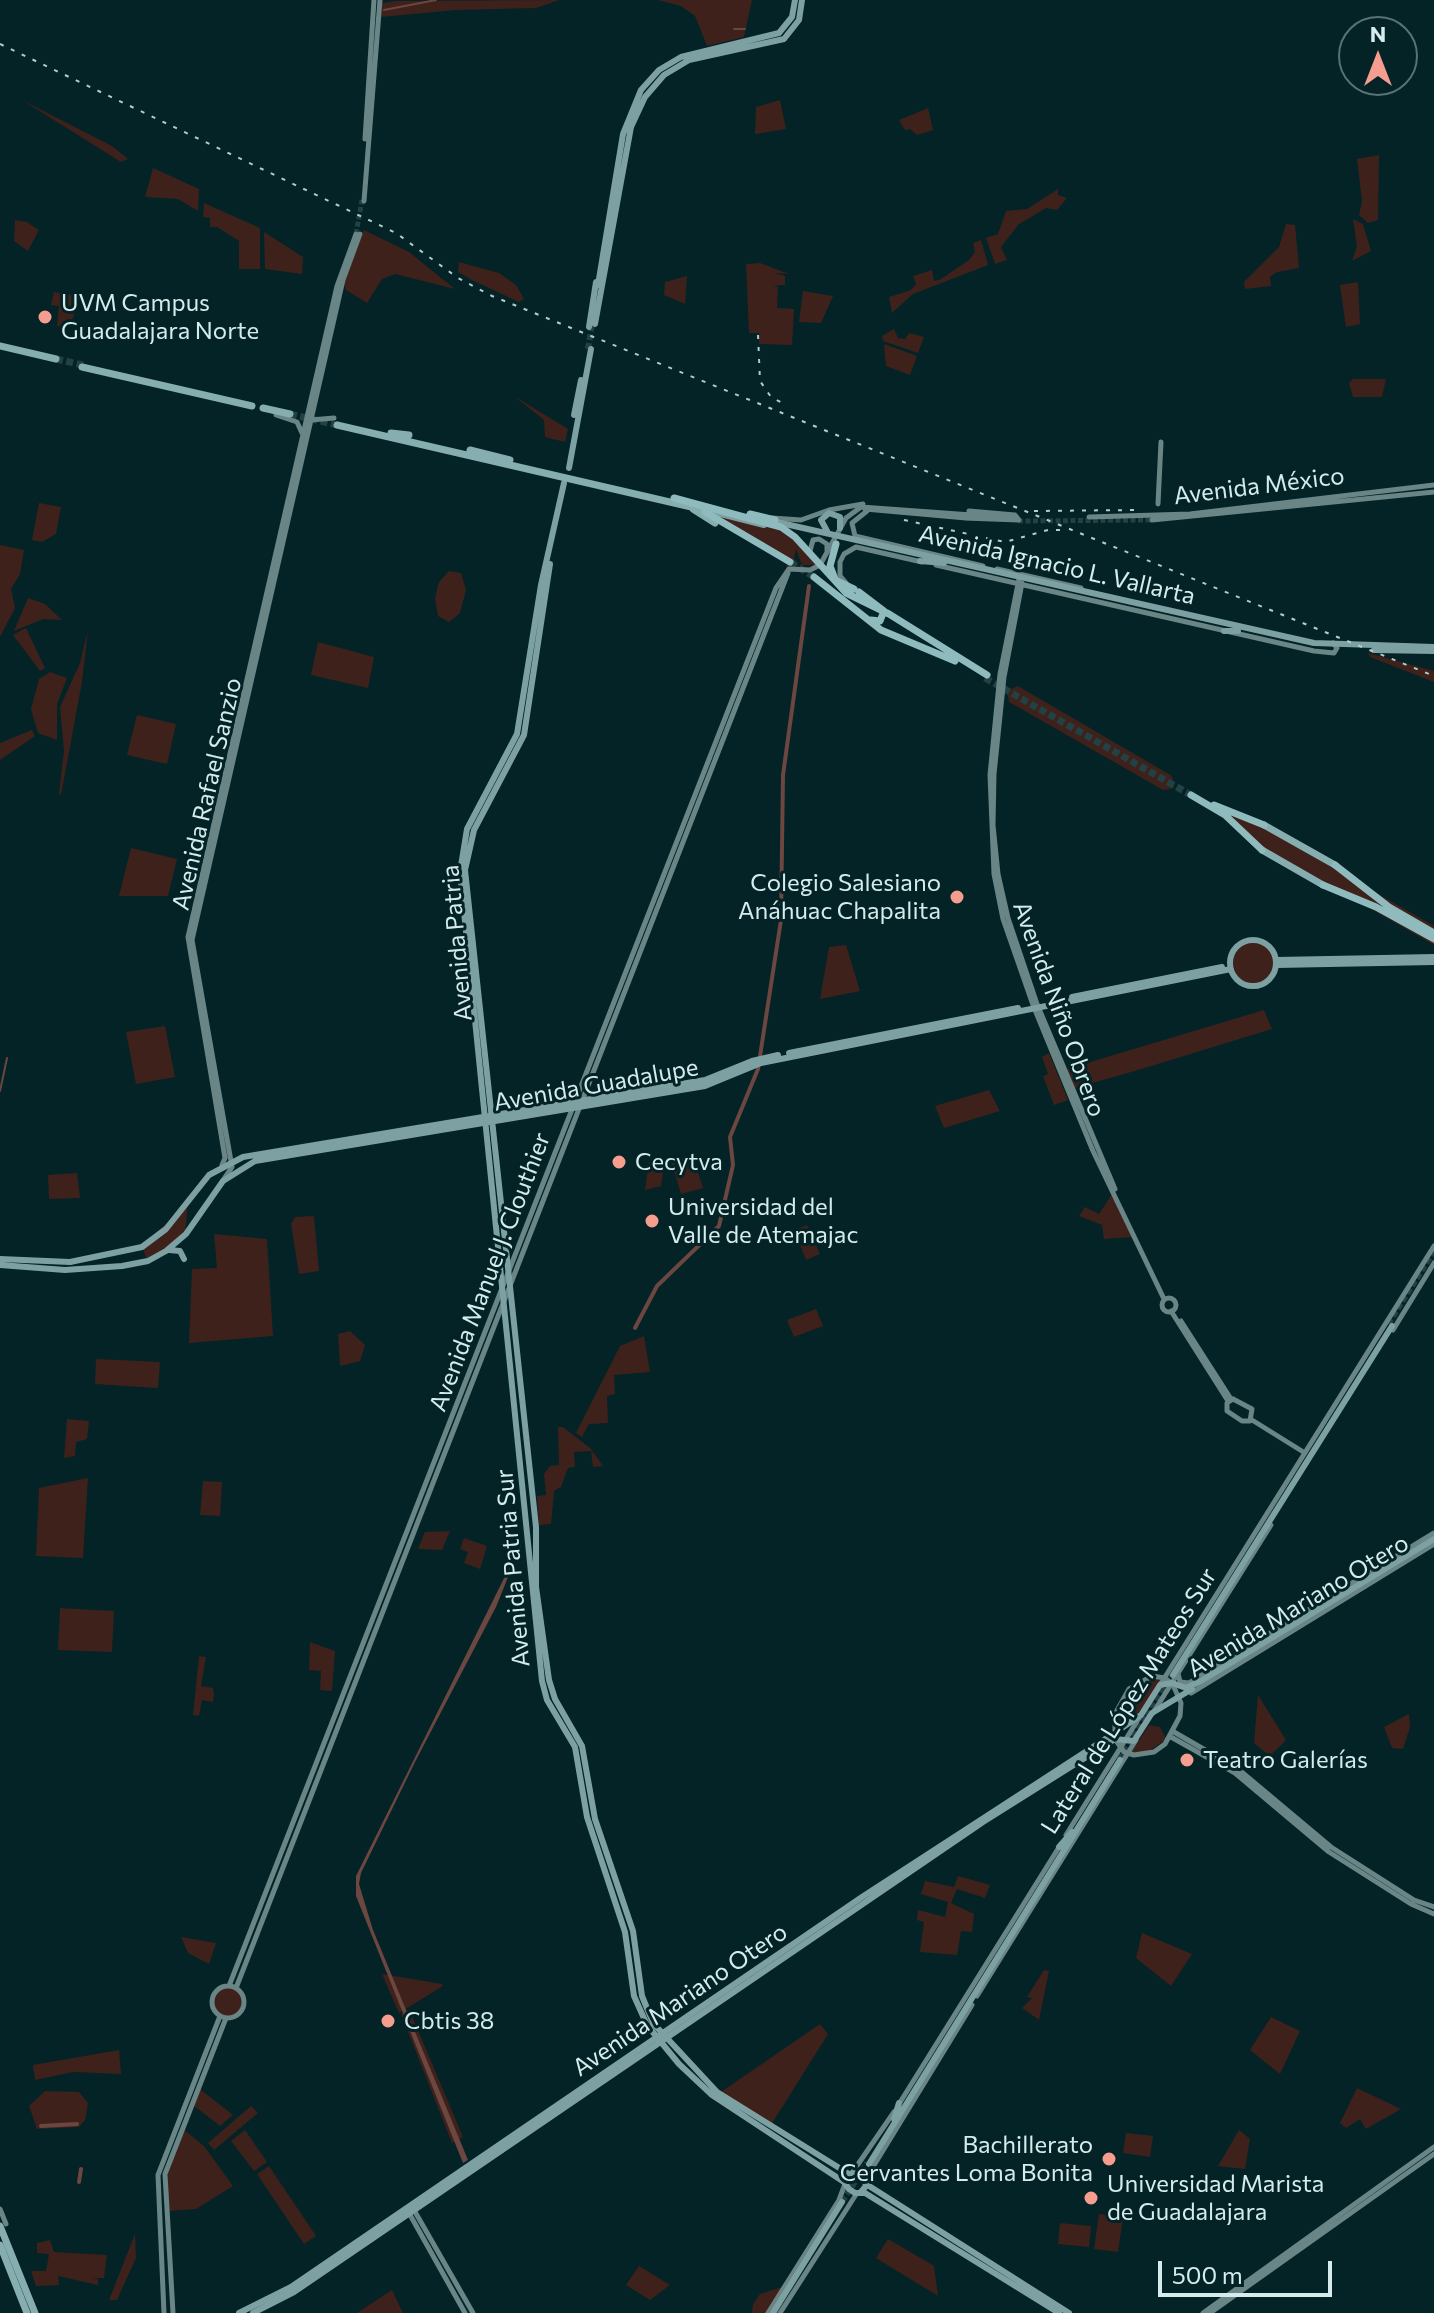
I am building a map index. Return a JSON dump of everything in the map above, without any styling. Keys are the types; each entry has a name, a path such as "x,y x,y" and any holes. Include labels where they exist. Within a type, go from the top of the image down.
{"highway":[{"path":"0,347 56,360"},
{"path":"83,366 165,383 252,404 83,366"},
{"path":"154,377 165,383"},
{"path":"141,384 177,388"},
{"path":"263,407 291,415"},
{"name":"Avenida Ignacio L. Vallarta","path":"336,422 701,506"},
{"name":"Avenida Ignacio L. Vallarta","path":"336,422 517,463"},
{"path":"376,431 409,435"},
{"path":"457,456 472,453"},
{"name":"Avenida Ignacio L. Vallarta","path":"654,495 673,497 742,519 776,522"},
{"path":"684,504 715,523"},
{"path":"701,506 790,562"},
{"path":"750,514 776,522 794,534 819,566 846,593 986,676 891,636"},
{"path":"726,529 755,541"},
{"path":"794,534 858,614 912,648"},
{"path":"835,542 830,566 837,581 875,603"},
{"path":"837,581 856,590 884,611 882,620 873,621 858,614"},
{"path":"898,622 933,636"},
{"path":"1394,913 1335,865 1264,825 1191,794 1225,815 1262,850 1323,885 1394,913 1434,936"},
{"path":"3,2225 35,2313"},
{"path":"0,2245 27,2313"}],"main road":[{"path":"363,200 377,0"},
{"path":"593,326 618,165 632,106 659,70 697,50 773,36 790,22 795,0"},
{"path":"610,228 620,195 631,127 655,84 689,60 784,39 796,26 803,2"},
{"path":"618,165 622,167 620,195"},
{"name":"Avenida Rafael Sanzio","path":"231,1161 192,940 337,286 358,234"},
{"path":"568,467 590,349"},
{"path":"578,415 587,365"},
{"path":"276,415 297,422 306,434 319,425"},
{"path":"291,415 336,422"},
{"name":"Avenida Rafael Sanzio","path":"222,1165 225,1158 187,941 259,622 306,434"},
{"path":"1158,504 1161,442"},
{"name":"Avenida Patria","path":"489,1119 461,857 467,829 518,732 565,484"},
{"name":"Avenida México","path":"1434,489 1426,493 1154,521 1149,519 1357,492 1434,489"},
{"path":"1360,499 1362,495 1383,490"},
{"path":"1332,501 1356,496 1357,492"},
{"name":"Avenida Ignacio L. Vallarta","path":"673,497 1242,631 1332,646 1434,649"},
{"path":"701,506 727,511"},
{"name":"Avenida Ignacio L. Vallarta","path":"701,506 751,524 830,536 964,570"},
{"path":"750,514 791,522 847,506 1013,520"},
{"path":"819,566 855,509 872,508"},
{"name":"Avenida Ignacio L. Vallarta","path":"872,508 852,523 855,536 1242,631"},
{"path":"924,512 1012,514 1019,520 1013,522 924,512"},
{"path":"830,533 820,523 829,513 840,517 840,531"},
{"name":"Avenida México","path":"1089,517 1190,514"},
{"path":"810,551 813,540 822,539 828,547 819,566"},
{"name":"Avenida Ignacio L. Vallarta","path":"856,590 840,576 840,562 848,551 861,547 964,570 1021,579 1147,603 1334,643 1337,650 1333,653 1224,631 1033,587 1021,579"},
{"path":"929,553 954,562"},
{"path":"920,561 945,563"},
{"name":"Avenida Manuel J. Clouthier","path":"232,1987 507,1287 509,1274 566,1136 772,598 786,574 795,567 819,566"},
{"name":"Avenida Niño Obrero","path":"1021,579 1001,699 993,825 1008,918 1036,1007"},
{"name":"Avenida Niño Obrero","path":"1021,579 997,697 989,825 1003,919 1093,1151 1166,1298"},
{"path":"1019,598 1033,587"},
{"path":"1136,604 1147,603"},
{"path":"1165,607 1197,616"},
{"path":"1215,620 1242,631"},
{"path":"1224,631 1242,631"},
{"path":"1251,940 1266,944 1276,962 1269,980 1254,986 1239,981 1231,967 1234,950 1251,940"},
{"path":"1276,962 1434,960"},
{"name":"Avenida Guadalupe","path":"0,1262 61,1263 121,1253 151,1242 207,1176 231,1161 716,1083 757,1062 1231,967"},
{"name":"Avenida Guadalupe","path":"0,1262 65,1270 148,1261 186,1234 221,1184 244,1166 263,1159 489,1119"},
{"name":"Avenida Patria Sur","path":"489,1119 511,1262 505,1300 531,1544 530,1588 543,1685 549,1703 575,1747 587,1817 629,1945 634,1996 660,2038"},
{"name":"Avenida Patria Sur","path":"489,1119 509,1274"},
{"path":"207,1176 211,1187 221,1184 232,1170 231,1161"},
{"name":"Avenida Manuel J. Clouthier","path":"511,1262 552,1171"},
{"path":"194,1193 205,1193 208,1203"},
{"path":"1172,1676 1390,1324 1396,1306 1434,1246"},
{"path":"166,1251 178,1250 184,1259"},
{"path":"121,1253 117,1261 122,1266"},
{"path":"106,1256 110,1262 106,1267"},
{"path":"1390,1324 1405,1310 1434,1263"},
{"name":"Avenida Patria Sur","path":"507,1287 536,1527 536,1587 552,1693 582,1746 595,1819 633,1931 642,1996 660,2038"},
{"path":"1172,1310 1175,1301 1166,1298 1162,1307 1172,1310 1230,1400 1252,1409 1252,1419"},
{"name":"Avenida Manuel J. Clouthier","path":"449,1433 505,1300"},
{"path":"1396,1306 1399,1312 1405,1310"},
{"path":"1230,1400 1228,1413 1245,1422 1252,1419"},
{"path":"1252,1419 1309,1454"},
{"name":"Avenida Mariano Otero","path":"1160,1685 1172,1676 1190,1687 1268,1646 1434,1539"},
{"name":"Avenida Mariano Otero","path":"1152,1713 1258,1647 1404,1563 1434,1539"},
{"name":"Avenida Mariano Otero","path":"1217,1672 1434,1539"},
{"path":"1404,1563 1408,1555"},
{"path":"1258,1647 1268,1646"},
{"path":"867,2164 990,1962 1121,1757 1154,1752 1174,1736 1180,1716 1179,1697 1172,1676"},
{"path":"893,2120 1121,1757 1122,1745 1114,1736 1115,1714 1129,1689 1147,1677 1172,1676 1183,1684 1199,1680"},
{"name":"Lateral de López Mateos Sur","path":"902,2106 1059,1847 1136,1740 1172,1676"},
{"name":"Avenida Mariano Otero","path":"1179,1697 1199,1680"},
{"path":"543,1685 552,1693 549,1703"},
{"name":"Lateral de López Mateos Sur","path":"1122,1745 1160,1685"},
{"name":"Avenida Mariano Otero","path":"239,2313 291,2287 410,2209 906,1868 1114,1736 1141,1715"},
{"path":"1174,1736 1238,1769 1331,1847 1414,1900 1434,1907"},
{"path":"1174,1736 1235,1773 1329,1852 1411,1904 1434,1914"},
{"path":"1122,1745 1136,1740"},
{"name":"Lateral de López Mateos Sur","path":"850,2174 867,2164 914,2098 1047,1884 1121,1757"},
{"path":"1059,1847 1072,1832"},
{"path":"1047,1884 1053,1869"},
{"path":"1022,1912 1025,1902"},
{"path":"232,1987 243,1995 244,2006 238,2015 223,2017 212,2000 217,1990 232,1987"},
{"path":"971,2005 975,1993"},
{"path":"164,2313 158,2175 223,2017"},
{"path":"173,2313 165,2174 223,2017"},
{"path":"946,2029 955,2021"},
{"path":"660,2038 717,2092 813,2157 852,2192 860,2192 894,2208 1069,2313"},
{"path":"867,2164 902,2106 914,2098"},
{"path":"1203,2313 1434,2147"},
{"path":"1210,2313 1434,2154"},
{"path":"813,2157 866,2183 894,2208 1059,2313"},
{"name":"Lateral de López Mateos Sur","path":"866,2183 867,2164"},
{"path":"775,2311 843,2202 845,2183 850,2174"},
{"path":"775,2311 843,2202 860,2192 866,2183"},
{"path":"775,2311 843,2202"},
{"path":"410,2209 465,2313"},
{"path":"410,2209 473,2313"},
{"name":"Avenida Mariano Otero","path":"253,2313 294,2292 410,2209"},
{"path":"0,2212 3,2225"}],"shaded area":[{"path":"559,0 536,8 455,10 381,17 382,3 396,1"},
{"path":"658,0 752,0 744,37 707,46 695,16 681,6"},
{"path":"22,100 112,146 128,159 121,162"},
{"path":"780,100 786,129 755,134 756,107"},
{"path":"928,108 933,130 917,135 910,129 905,130 899,120"},
{"path":"1379,155 1378,220 1368,223 1359,215 1362,201 1357,159"},
{"path":"153,168 199,189 198,211 178,199 145,197"},
{"path":"1058,189 1058,195 1067,198 1057,210 1046,208 1019,224 1001,247 1007,260 995,264 986,238 998,234 1006,211 1027,209"},
{"path":"204,203 260,228 260,269 239,269 239,241 217,227 210,227 210,218 203,217"},
{"path":"1353,219 1363,224 1371,251 1352,261 1357,246"},
{"path":"15,220 27,222 39,230 28,251 14,241"},
{"path":"1286,224 1295,225 1299,268 1277,272 1270,277 1271,286 1245,289 1244,282 1279,247"},
{"path":"364,230 409,252 455,289 395,274 382,279 367,303 346,290 344,282"},
{"path":"264,232 303,257 302,274 265,269"},
{"path":"981,240 988,265 913,294 892,313 889,297 911,290 916,284 913,276 932,270 934,281 941,279 969,260 975,252 973,243"},
{"path":"459,262 499,273 516,285 524,299 519,302 472,280 458,272"},
{"path":"760,263 789,274 774,273 785,276 785,285 773,286 778,287 777,308 794,309 792,345 759,344 759,333 749,333 746,264"},
{"path":"687,276 685,304 664,295 665,282"},
{"path":"1358,282 1360,324 1346,327 1340,285"},
{"path":"803,291 833,296 821,323 799,322"},
{"path":"54,292 80,296 70,327 57,326 59,306 51,305"},
{"path":"894,329 898,338 905,339 909,333 924,337 918,353 883,341 882,336"},
{"path":"884,344 917,356 910,375 886,366"},
{"path":"1353,379 1386,379 1382,397 1353,397 1349,383"},
{"path":"514,396 568,429 565,442 545,437 544,420"},
{"path":"39,503 61,507 56,534 42,542 32,540"},
{"path":"717,515 784,530 817,565 802,565 796,549 794,558 799,566 786,569 787,563"},
{"path":"0,545 24,550 20,574 11,589 15,608 0,637"},
{"path":"449,571 461,573 466,590 460,613 449,622 438,616 435,598 439,582"},
{"path":"28,598 45,604 62,620 43,619 14,631"},
{"path":"26,628 45,668 40,671 13,635"},
{"path":"88,630 82,682 61,795 64,751 60,707 80,663"},
{"path":"318,642 374,657 368,688 311,675"},
{"path":"1368,653 1434,671 1434,682 1370,657"},
{"path":"50,672 67,678 57,704 57,740 38,733 31,709 39,679"},
{"path":"1018,686 1172,776 1174,788 1163,790 1009,702 1007,691"},
{"path":"137,715 176,724 167,764 127,755"},
{"path":"32,730 35,736 0,760 0,743"},
{"path":"1229,815 1260,826 1434,926 1434,945 1263,847"},
{"path":"131,848 177,859 168,896 119,896"},
{"path":"1254,942 1269,948 1275,963 1269,978 1254,984 1239,978 1233,963 1239,948"},
{"path":"846,945 860,991 820,999 829,947"},
{"path":"1264,1010 1272,1029 1138,1070 1075,1088 1067,1069"},
{"path":"165,1026 175,1077 136,1084 126,1032"},
{"path":"1049,1053 1068,1100 1054,1105 1043,1076 1048,1074 1042,1057"},
{"path":"989,1090 1000,1111 944,1128 935,1106"},
{"path":"692,1154 703,1188 681,1194 671,1161"},
{"path":"665,1158 661,1186 645,1190 649,1162"},
{"path":"77,1173 80,1198 49,1199 48,1175"},
{"path":"1112,1194 1132,1237 1104,1239 1102,1225 1079,1216 1085,1207 1099,1214"},
{"path":"188,1203 185,1234 166,1251 147,1260 142,1246"},
{"path":"314,1216 319,1271 299,1274 291,1224 295,1217"},
{"path":"807,1225 820,1254 806,1260 794,1230"},
{"path":"214,1234 267,1239 273,1336 189,1343 192,1269 217,1268"},
{"path":"816,1309 823,1326 794,1337 787,1320"},
{"path":"350,1331 365,1345 360,1361 340,1366 338,1334"},
{"path":"644,1336 650,1372 614,1375 615,1394 607,1396 608,1423 589,1424 582,1437 576,1433 620,1346"},
{"path":"96,1359 160,1362 158,1388 95,1384"},
{"path":"67,1419 89,1421 87,1439 76,1442 75,1456 64,1458"},
{"path":"558,1427 563,1427 590,1448 603,1466 593,1467 591,1451 574,1452 575,1467 568,1468 561,1487 554,1491 551,1524 539,1525 537,1496 546,1495 544,1474 550,1466 559,1465"},
{"path":"88,1478 83,1558 36,1556 39,1488"},
{"path":"203,1481 222,1482 220,1516 200,1515"},
{"path":"450,1531 442,1550 418,1549 425,1532"},
{"path":"464,1538 487,1546 480,1569 464,1563 468,1552 460,1549"},
{"path":"523,1540 496,1607 415,1762 361,1873 359,1884 373,1930 468,2160 463,2163 356,1896 356,1876"},
{"path":"60,1608 114,1611 112,1652 58,1650"},
{"path":"310,1642 335,1651 332,1691 320,1690 321,1671 309,1670"},
{"path":"199,1656 206,1657 201,1686 213,1688 214,1694 213,1702 202,1700 199,1716 193,1715"},
{"path":"1153,1678 1162,1680 1135,1717 1115,1730 1117,1715 1129,1694"},
{"path":"1258,1695 1286,1740 1270,1756 1254,1743"},
{"path":"1409,1714 1410,1727 1403,1749 1392,1748 1384,1727"},
{"path":"1149,1725 1160,1727 1166,1739 1148,1752 1131,1753"},
{"path":"958,1876 990,1885 985,1898 957,1889 951,1903 974,1914 972,1932 961,1931 957,1955 920,1952 924,1922 917,1920 918,1910 945,1917 948,1902 921,1894 925,1881 954,1887"},
{"path":"1142,1933 1192,1954 1171,1986 1136,1958"},
{"path":"181,1937 216,1943 209,1964 188,1953"},
{"path":"1044,1970 1049,1971 1039,2020 1022,2008 1032,1998 1027,1997"},
{"path":"382,1974 442,1984 443,1986 399,2013"},
{"path":"228,1988 238,1992 242,2002 238,2012 228,2016 218,2012 214,2002 218,1992"},
{"path":"409,2009 463,2137 452,2143 401,2014"},
{"path":"1271,2017 1300,2031 1280,2074 1250,2050"},
{"path":"820,2024 828,2034 771,2125 721,2092"},
{"path":"119,2050 121,2074 73,2072 35,2080 33,2065"},
{"path":"1357,2088 1401,2109 1366,2129 1360,2119 1346,2128 1340,2123"},
{"path":"200,2089 233,2115 220,2126 193,2105"},
{"path":"45,2091 79,2092 88,2103 85,2120 79,2127 37,2129 29,2106"},
{"path":"251,2106 258,2113 214,2150 208,2143"},
{"path":"183,2129 204,2146 233,2186 196,2209 167,2211 168,2172"},
{"path":"245,2130 267,2162 254,2171 231,2141"},
{"path":"1239,2130 1250,2139 1245,2169 1218,2166"},
{"path":"1126,2133 1153,2136 1150,2157 1123,2153"},
{"path":"269,2166 316,2236 304,2244 257,2174"},
{"path":"1099,2214 1123,2217 1118,2252 1094,2249"},
{"path":"1060,2223 1091,2226 1089,2247 1058,2244"},
{"path":"135,2234 136,2258 117,2300 109,2300"},
{"path":"888,2239 934,2266 938,2296 876,2258"},
{"path":"50,2240 54,2252 107,2255 104,2278 91,2278 98,2279 98,2285 58,2276 59,2285 36,2286 31,2271 46,2271 49,2254 37,2253 37,2243"},
{"path":"639,2266 670,2285 650,2300 626,2285"},
{"path":"782,2287 767,2313 752,2313 753,2304 760,2294"},
{"path":"392,2290 403,2313 357,2313"}],"waterway":[{"path":"384,10 436,0"},
{"path":"734,29 745,29"},
{"path":"635,1328 657,1286 719,1226 733,1165 730,1137 758,1069 781,920 783,775 809,586"},
{"path":"0,1091 7,1058"},
{"path":"41,2126 77,2124"},
{"path":"79,2182 81,2169"}],"tunnel":[{"path":"356,234 362,200"},
{"path":"588,349 592,324"},
{"path":"56,359 83,365"},
{"path":"290,414 337,425"},
{"path":"1018,521 1152,520"},
{"path":"790,562 814,577"},
{"path":"985,678 1191,795"},
{"path":"1388,1324 1434,1251"},
{"path":"1147,1716 1173,1675"},
{"path":"1118,1759 1146,1714"},
{"path":"842,2202 867,2163"}],"railway":[{"path":"0,44 396,233 458,278 492,296 1434,676"},
{"path":"758,335 760,381 771,397 786,405"},
{"path":"1034,511 1136,510"},
{"path":"904,520 1005,542 1048,530 1067,530"}],"place":[{"name":"UVM Campus Guadalajara Norte","path":"45,317"},
{"name":"Colegio Salesiano Anáhuac Chapalita","path":"957,897"},
{"name":"Cecytva","path":"619,1162"},
{"name":"Universidad del Valle de Atemajac","path":"652,1221"},
{"name":"Teatro Galerías","path":"1187,1760"},
{"name":"Cbtis 38","path":"388,2021"},
{"name":"Bachillerato Cervantes Loma Bonita","path":"1109,2159"},
{"name":"Universidad Marista de Guadalajara","path":"1091,2198"}]}
